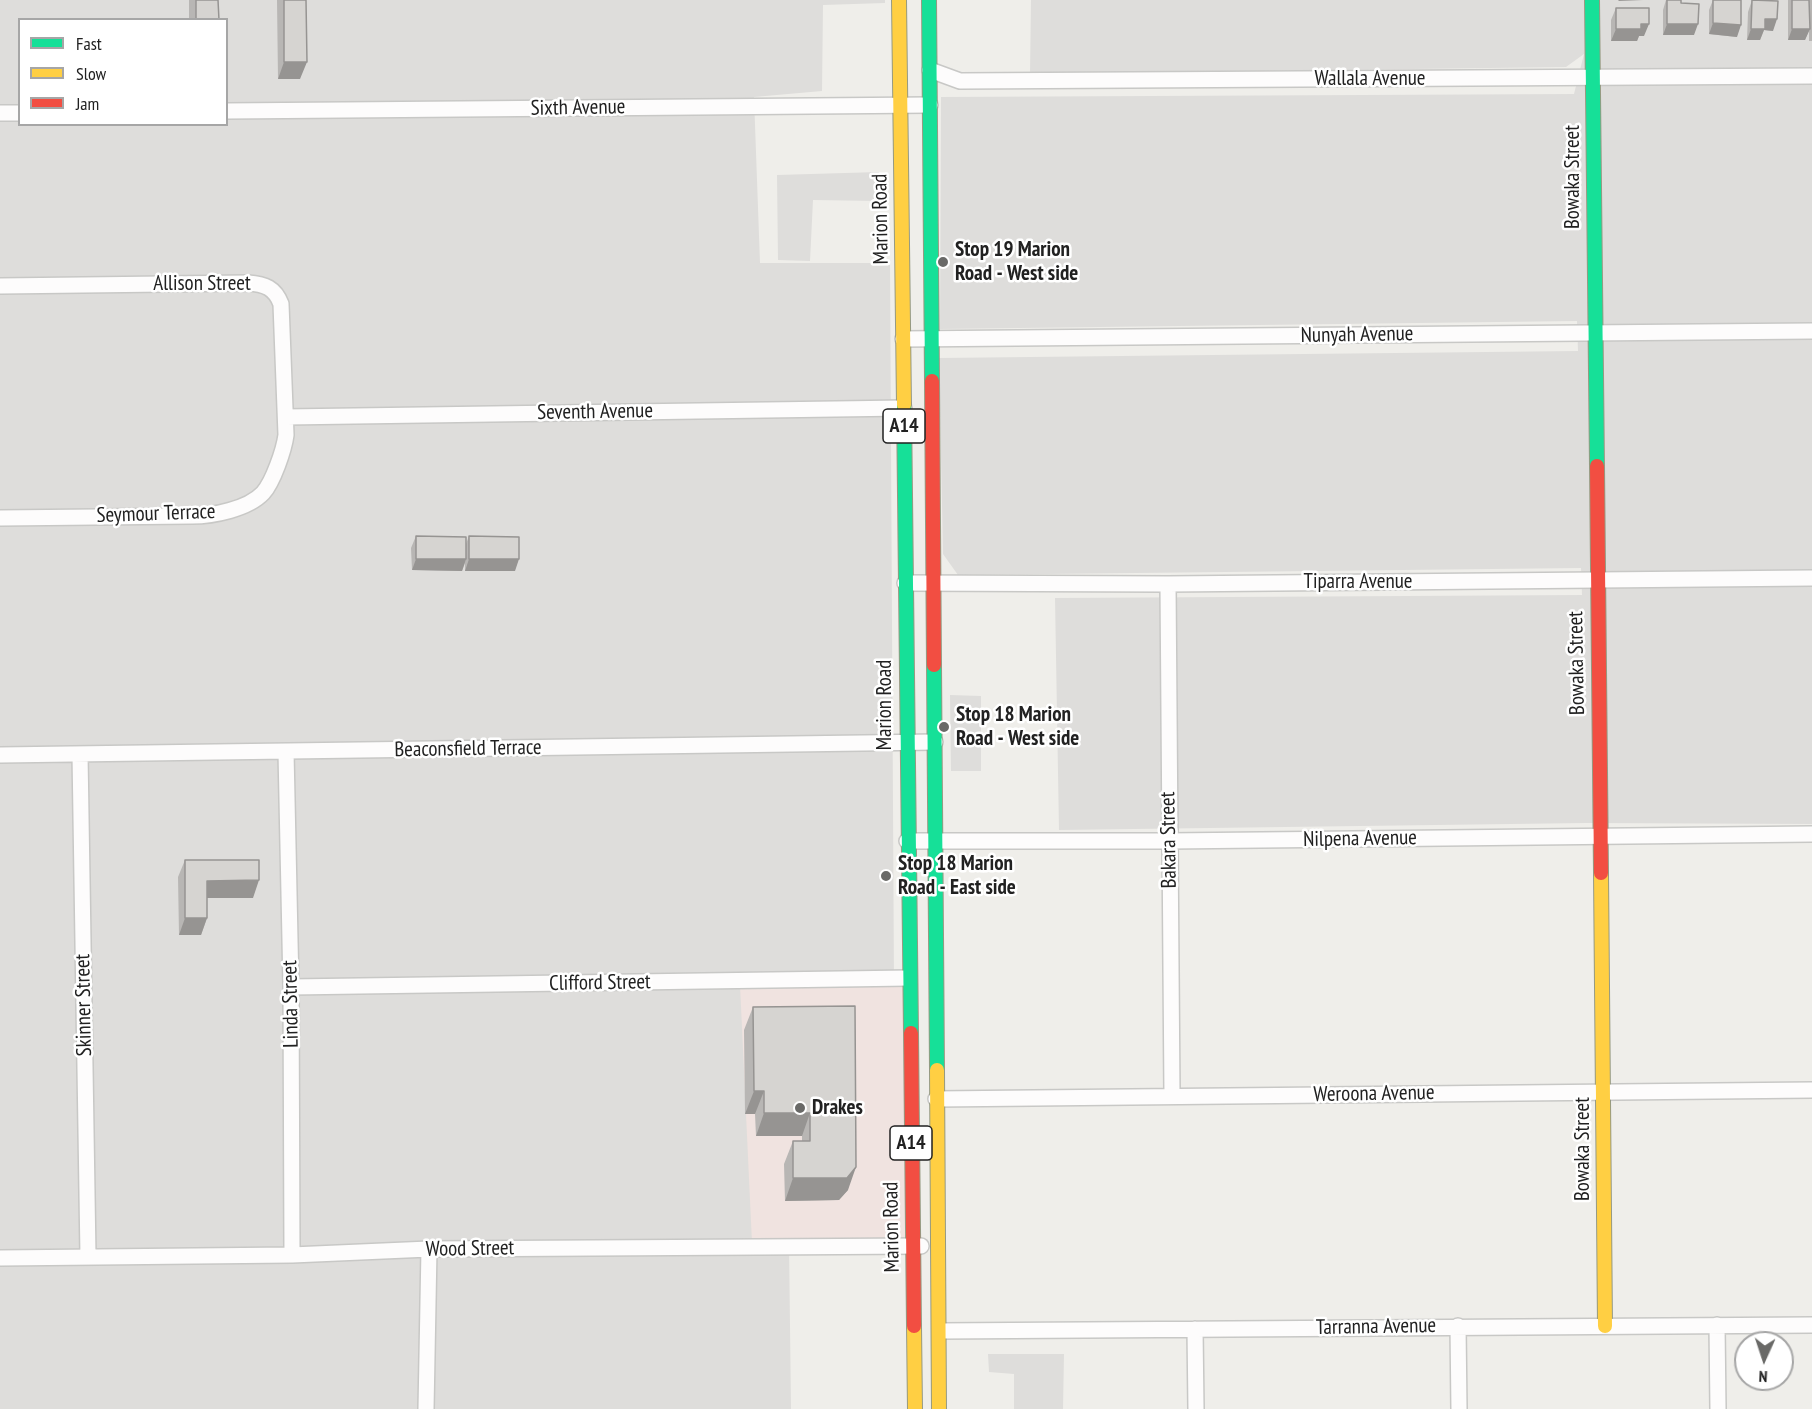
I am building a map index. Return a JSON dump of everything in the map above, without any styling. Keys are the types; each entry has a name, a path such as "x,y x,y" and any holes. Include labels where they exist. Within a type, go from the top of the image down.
{"main road":[{"name":"Marion Road","path":"899,0 915,1409"},
{"name":"A14","path":"929,0 939,1409"},
{"name":"Bowaka Street","path":"1592,0 1605,1326"},
{"path":"909,978 919,984 936,1005"}],"street":[{"name":"Wallala Avenue","path":"930,70 960,81 1812,76"},
{"name":"Sixth Avenue","path":"228,111 930,105"},
{"path":"0,113 18,113"},
{"name":"Allison Street","path":"0,286 248,283 261,284 270,288 278,296 281,304 286,417"},
{"name":"Nunyah Avenue","path":"903,339 1812,331"},
{"name":"Seventh Avenue","path":"286,417 904,408"},
{"name":"Seymour Terrace","path":"0,518 192,516 221,513 255,499 264,492 285,445 286,417"},
{"name":"Tiparra Avenue","path":"905,583 1168,584 1812,578"},
{"name":"Bakara Street","path":"1168,584 1172,1096"},
{"name":"Beaconsfield Terrace","path":"0,755 935,742"},
{"name":"Linda Street","path":"286,752 291,987 292,1255"},
{"name":"Skinner Street","path":"80,754 88,1256"},
{"name":"Nilpena Avenue","path":"907,842 1812,834"},
{"name":"Clifford Street","path":"291,987 909,978"},
{"name":"Weroona Avenue","path":"936,1099 1812,1090"},
{"name":"Wood Street","path":"0,1258 292,1255 429,1250 939,1246"},
{"path":"426,1409 429,1250"},
{"path":"1717,1325 1718,1409"},
{"name":"Tarranna Avenue","path":"940,1331 1812,1325"},
{"path":"1458,1326 1458,1409"},
{"path":"1195,1329 1196,1409"}],"shaded area":[{"path":"0,0 885,0 885,3 823,5 822,91 754,97 760,263 890,263 894,986 741,985 789,1243 791,1409 0,1409"},
{"path":"1031,0 1812,0 1812,824 1586,823 1059,830 1055,598 1582,595 1581,568 958,575 943,554 939,358 1578,351 1577,321 940,329 941,97 1574,94 1584,54 1566,67 1030,74"},
{"path":"879,172 878,201 813,200 810,261 778,260 777,175"},
{"path":"950,695 981,696 981,771 951,771"},
{"path":"740,985 909,986 908,1241 752,1243"},
{"path":"988,1354 1064,1354 1063,1409 1014,1409 1014,1374 989,1372"}],"building":[{"path":"196,0 218,0 219,18 196,18"},
{"path":"284,0 306,0 307,62 284,62"},
{"path":"1667,0 1699,4 1698,24 1667,24"},
{"path":"1713,0 1741,0 1741,25 1713,23"},
{"path":"1752,0 1778,1 1777,19 1765,19 1765,29 1751,29"},
{"path":"1792,0 1809,0 1810,29 1792,29"},
{"path":"1616,8 1649,8 1649,24 1641,24 1641,29 1616,29"},
{"path":"416,536 466,537 466,559 416,559"},
{"path":"469,536 519,537 519,559 469,559"},
{"path":"185,860 259,860 259,880 207,881 207,918 185,918"},
{"path":"855,1006 856,1167 847,1178 793,1178 793,1141 810,1141 810,1113 764,1113 764,1091 754,1091 753,1007"}],"traffic: fast":[{"path":"929,0 932,381"},
{"path":"1592,0 1597,466"},
{"path":"904,405 911,1033"},
{"path":"934,665 937,1070"}],"traffic: slow":[{"path":"899,0 904,405"},
{"path":"1601,873 1605,1326"},
{"path":"937,1070 939,1409"},
{"path":"914,1326 915,1409"}],"traffic: jam":[{"path":"932,381 934,665"},
{"path":"1597,466 1601,873"},
{"path":"911,1033 914,1326"}],"place":[{"name":"Stop 19 Marion Road - West side","path":"943,262"},
{"name":"Stop 18 Marion Road - West side","path":"944,727"},
{"name":"Stop 18 Marion Road - East side","path":"886,876"},
{"name":"Drakes","path":"800,1108"}]}
